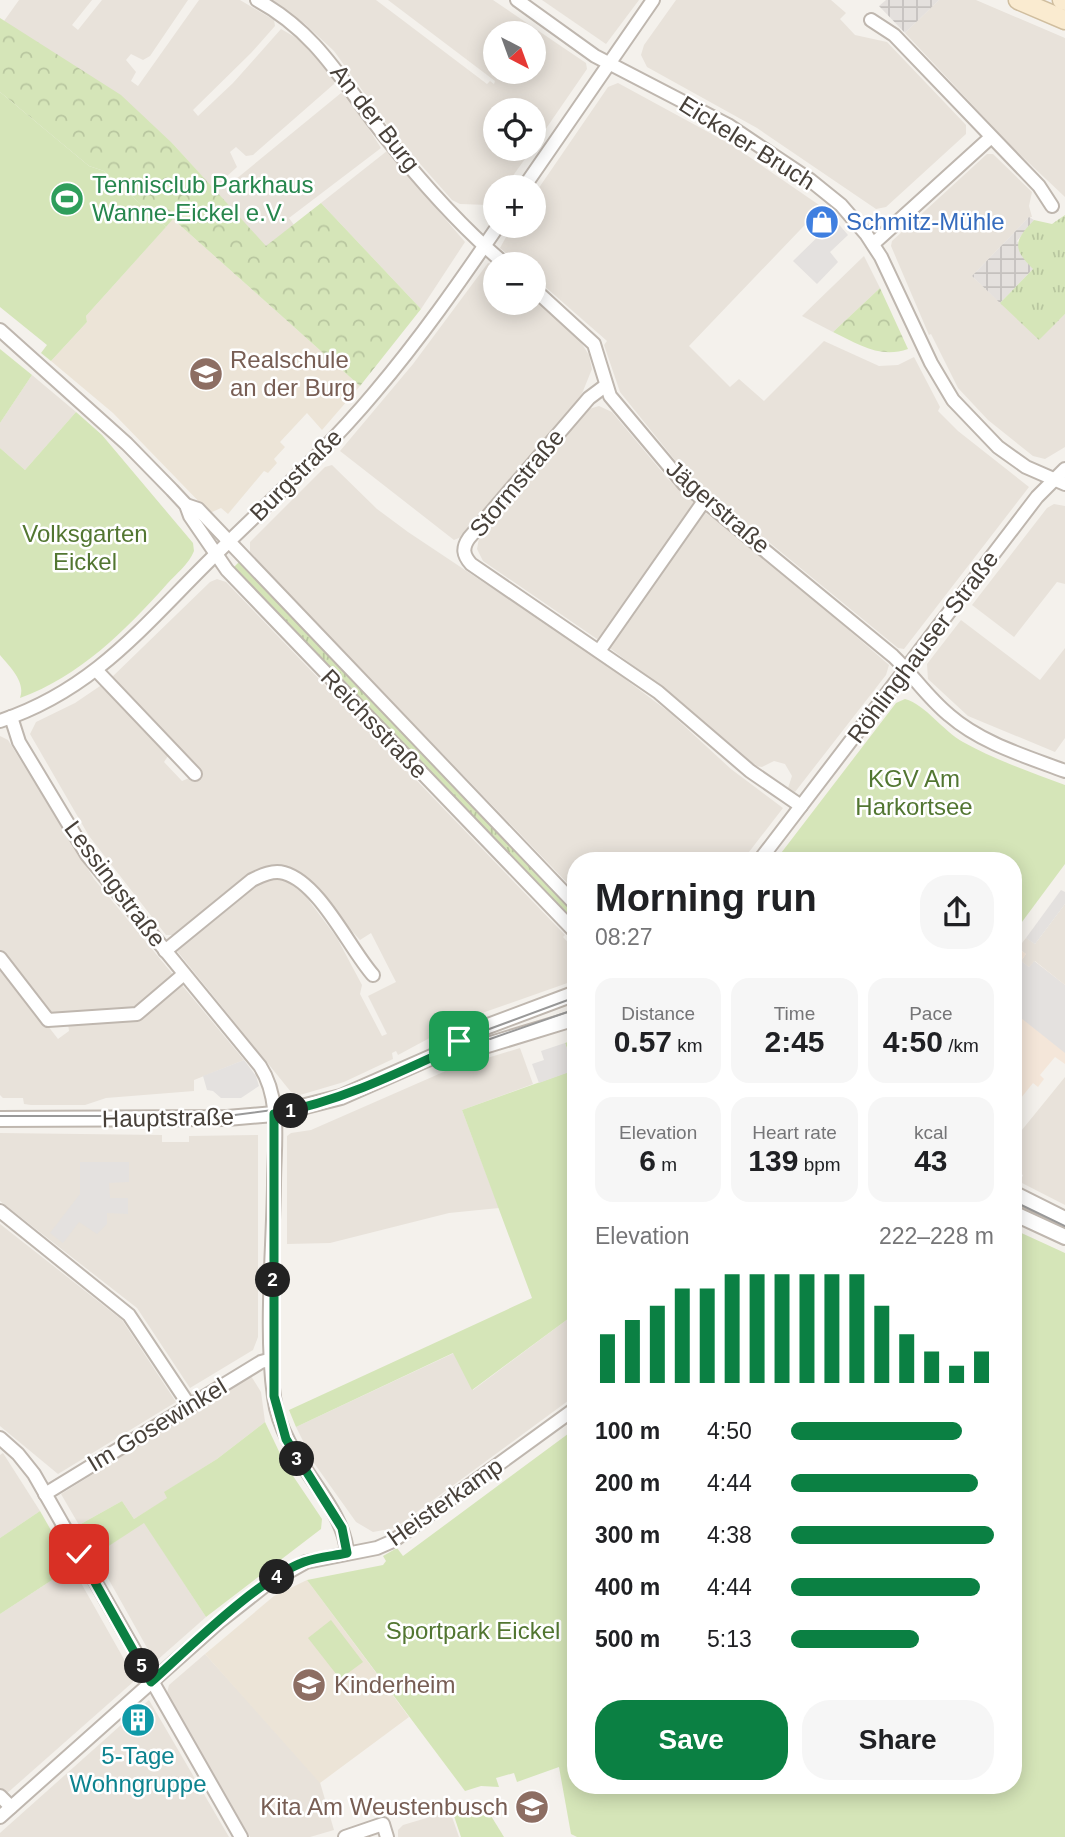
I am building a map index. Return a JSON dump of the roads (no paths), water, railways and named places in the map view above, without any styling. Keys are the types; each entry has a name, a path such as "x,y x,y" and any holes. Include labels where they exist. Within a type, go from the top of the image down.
{"main road":[{"path":"1018,0 1065,20"}],"street":[{"name":"An der Burg","path":"257,0 286,18 326,55 386,138 484,246"},
{"name":"Eickeler Bruch","path":"517,0 608,63 712,116 756,143 834,199 873,244 931,363 953,400 998,447 1026,467 1059,482"},
{"path":"532,175 653,0"},
{"path":"871,20 894,35 1039,186 1052,206"},
{"path":"873,244 990,138"},
{"name":"Burgstraße","path":"5,719 55,699 120,652 322,451 375,393 426,329 490,238"},
{"path":"484,246 491,252"},
{"name":"Jägerstraße","path":"546,300 594,344 604,386 676,476 769,551 907,670 922,690 965,727 993,743 1065,771"},
{"name":"Reichsstraße","path":"0,330 127,443 186,505 190,516 227,570 567,924"},
{"name":"Stormstraße","path":"604,386 589,398 469,538 464,548 471,564 658,692 750,771 801,806"},
{"name":"Röhlinghauser Straße","path":"766,852 907,670 1059,482 1065,468"},
{"path":"600,651 704,501"},
{"name":"Reichsstraße","path":"186,505 198,509 567,896"},
{"path":"97,671 195,774"},
{"name":"Lessingstraße","path":"5,719 87,855 260,1066 270,1083 274,1114 274,1396 281,1426 293,1452 342,1528 347,1553"},
{"path":"165,951 252,880 264,874 283,873 300,883 318,900 373,975"},
{"path":"0,958 48,1020 137,1014 184,974"},
{"name":"Hauptstraße","path":"0,1119 227,1118 274,1114 341,1097 450,1049 481,1027 567,996"},
{"name":"Hauptstraße","path":"450,1049 481,1047 567,1021"},
{"path":"1022,1198 1065,1219"},
{"path":"0,1211 129,1315 189,1405"},
{"path":"1022,1217 1065,1237"},
{"name":"Im Gosewinkel","path":"45,1494 261,1362 272,1359"},
{"name":"Heisterkamp","path":"0,1817 219,1622 291,1568 306,1562 377,1548 410,1531 567,1415"},
{"path":"0,1438 26,1463 45,1494 241,1837"},
{"path":"0,1796 11,1807"},
{"path":"345,1837 385,1831"}],"tram line":[{"path":"0,1116 227,1116 295,1107 353,1090 473,1035 567,1000"},
{"path":"490,1039 567,1012"},
{"path":"1022,1205 1065,1226"}],"place":[{"name":"Tennisclub Parkhaus Wanne-Eickel e.V.","path":"67,199"},
{"name":"Schmitz-Mühle","path":"822,222"},
{"name":"Realschule an der Burg","path":"206,374"},
{"name":"Kinderheim","path":"309,1685"},
{"name":"5-Tage Wohngruppe","path":"138,1720"},
{"name":"Kita Am Weustenbusch","path":"532,1807"}],"park label":[{"name":"Volksgarten Eickel","path":"85,548"},
{"name":"KGV Am Harkortsee","path":"914,793"},
{"name":"Sportpark Eickel","path":"473,1631"}]}
